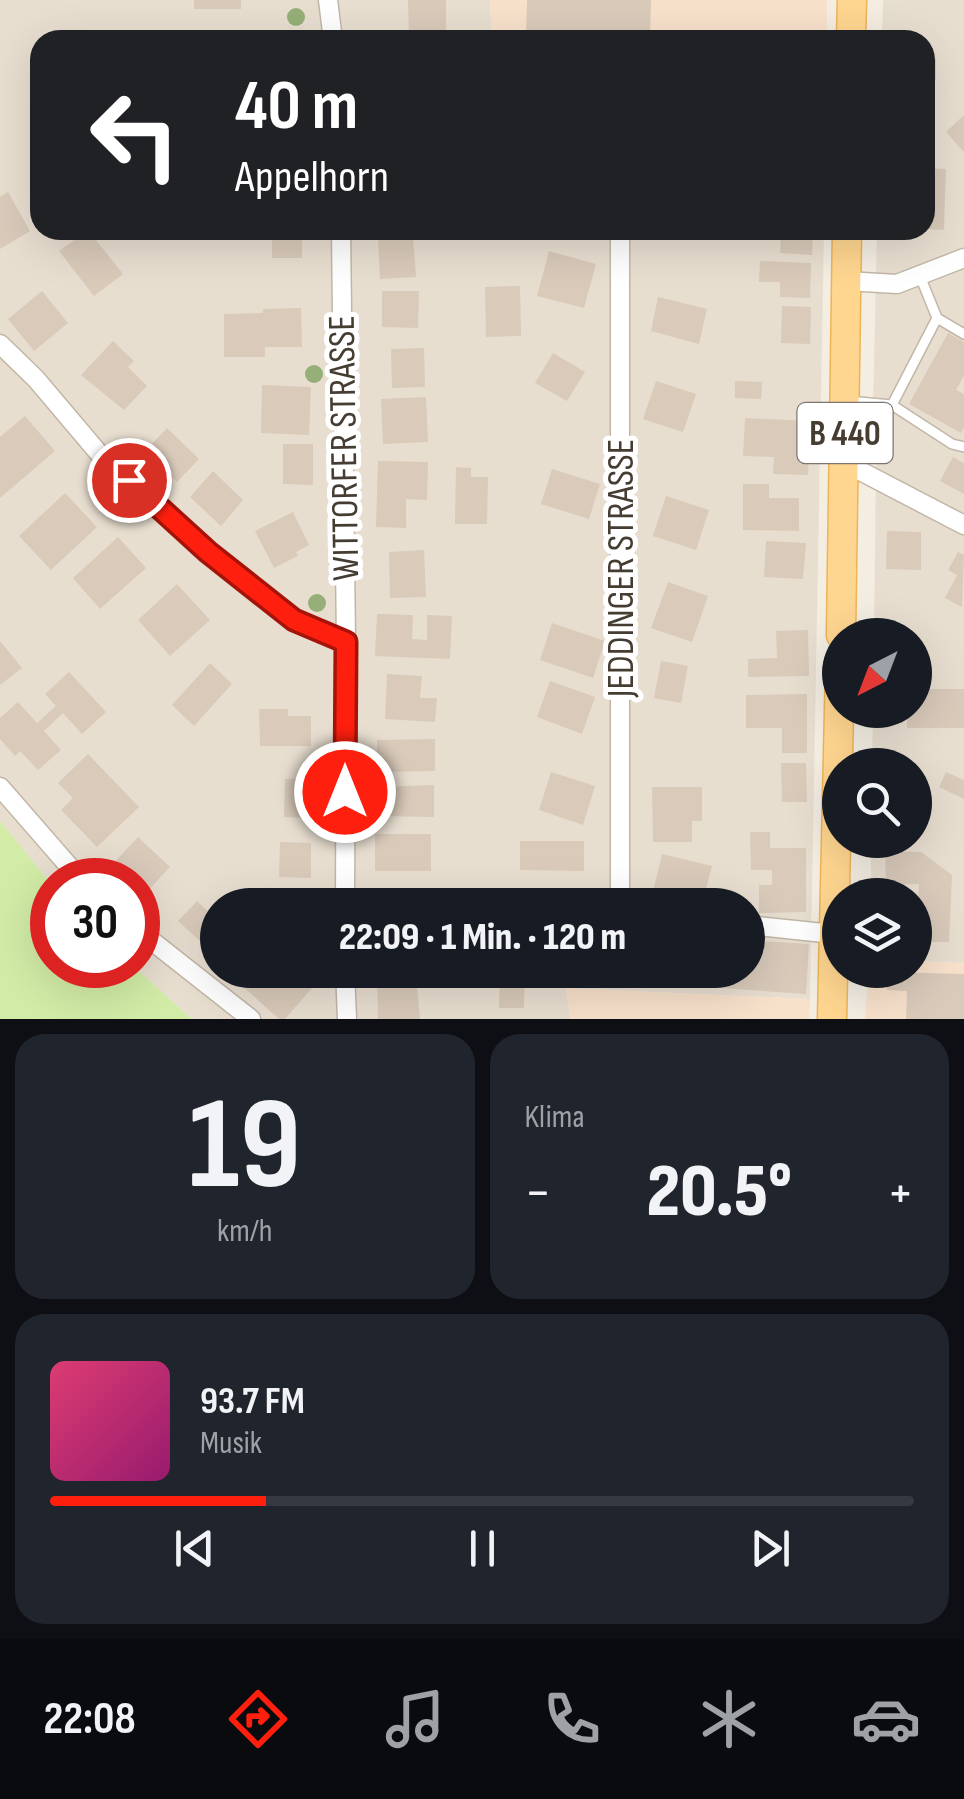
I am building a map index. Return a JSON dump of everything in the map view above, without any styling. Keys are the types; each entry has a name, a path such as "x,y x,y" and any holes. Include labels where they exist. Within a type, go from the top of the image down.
{"main road":[{"path":"851,30 852,0"},
{"name":"B 440","path":"841,618 847,240"},
{"path":"834,878 838,728"},
{"path":"832,988 832,1019"}],"street":[{"path":"328,0 332,30"},
{"name":"WITTORFER STRASSE","path":"340,240 345,888"},
{"name":"JEDDINGER STRASSE","path":"620,240 620,888"},
{"path":"846,281 897,284 964,258"},
{"path":"0,344 36,379 102,457 208,552 294,620 346,642"},
{"path":"845,462 964,526"},
{"path":"0,786 62,858"},
{"path":"765,928 822,933"},
{"path":"160,947 251,1019"},
{"path":"346,988 347,1019"}],"lane":[{"path":"920,276 937,318 964,334"},
{"path":"892,405 937,318"},
{"path":"846,400 892,405 952,444 964,447"}],"shaded area":[{"path":"0,0 490,0 492,30 30,30 30,240 824,240 810,999 566,988 571,1019 192,1019 158,988 160,858 30,858 0,821"},
{"path":"490,0 827,0 827,30 492,30"},
{"path":"883,0 964,0 964,963 932,962 932,878 871,878 871,858 932,858 932,748 872,748 873,728 932,728 932,618 874,618 873,410 877,240 935,240 935,30 882,30"},
{"path":"932,962 964,963 964,1019 865,1019 868,988 932,988"},
{"path":"565,988 810,999 809,1019 571,1019"}],"green space":[{"path":"0,821 30,858 30,988 158,988 192,1019 0,1019"}],"building":[{"path":"194,0 241,0 241,9 194,9"},
{"path":"408,0 446,0 446,30 409,30"},
{"path":"527,0 651,0 650,30 526,30"},
{"path":"964,115 964,152 946,132"},
{"path":"935,168 946,169 944,230 935,230"},
{"path":"8,192 30,231 0,249 0,197"},
{"path":"74,240 96,240 123,274 94,296 59,251"},
{"path":"272,240 302,240 302,258 272,258"},
{"path":"378,240 413,240 416,277 380,279"},
{"path":"781,240 813,240 812,255 780,253"},
{"path":"549,251 596,264 584,308 537,296"},
{"path":"760,261 811,263 810,298 780,297 780,282 759,282"},
{"path":"520,286 521,336 486,337 485,287"},
{"path":"42,291 68,323 34,351 8,319"},
{"path":"382,291 419,291 418,328 382,327"},
{"path":"658,297 707,309 699,344 651,331"},
{"path":"782,306 811,307 810,344 781,343"},
{"path":"301,308 302,347 265,347 265,357 224,357 224,314"},
{"path":"948,333 964,342 964,376 956,390 964,394 961,433 909,404"},
{"path":"113,341 134,361 128,367 147,386 124,410 81,375"},
{"path":"424,348 425,387 392,388 391,349"},
{"path":"553,353 585,372 567,401 535,383"},
{"path":"656,381 696,394 683,432 643,419"},
{"path":"735,381 762,382 761,399 735,398"},
{"path":"262,385 311,387 309,435 261,433"},
{"path":"426,397 428,442 383,444 381,399"},
{"path":"25,416 55,451 0,498 0,437"},
{"path":"745,418 810,421 808,475 773,474 774,457 743,456"},
{"path":"167,428 199,459 177,482 144,452"},
{"path":"283,444 313,444 313,485 283,484"},
{"path":"953,457 964,463 964,494 940,481"},
{"path":"378,461 428,462 427,500 406,499 406,528 376,527"},
{"path":"456,467 471,468 471,477 488,477 487,524 455,524"},
{"path":"552,469 600,484 589,519 541,504"},
{"path":"213,471 243,500 221,526 190,497"},
{"path":"743,484 769,484 769,498 799,498 799,531 743,530"},
{"path":"65,493 97,527 51,570 19,536"},
{"path":"666,496 709,510 696,550 653,536"},
{"path":"293,512 309,545 296,552 298,556 274,568 255,531"},
{"path":"887,531 921,532 921,570 886,569"},
{"path":"118,537 146,568 100,609 73,578"},
{"path":"766,541 806,543 803,579 764,577"},
{"path":"424,550 426,597 390,598 389,552"},
{"path":"958,552 964,555 962,607 945,598 957,575 948,570"},
{"path":"668,582 708,596 692,642 651,628"},
{"path":"177,584 210,620 170,656 138,620"},
{"path":"377,614 413,615 412,639 427,640 427,615 452,616 450,659 375,656"},
{"path":"552,623 605,641 593,678 540,660"},
{"path":"808,630 809,676 748,677 748,659 777,658 776,631"},
{"path":"0,641 22,668 0,685"},
{"path":"661,661 688,666 681,703 654,698"},
{"path":"210,663 232,684 194,726 172,705"},
{"path":"69,672 106,712 82,734 63,713 44,731 61,750 38,770 20,751 15,756 0,739 0,718 18,702 37,723 56,706 45,694"},
{"path":"387,674 422,676 420,698 437,698 435,722 385,719"},
{"path":"550,681 595,697 582,734 537,717"},
{"path":"932,689 964,689 964,728 932,728"},
{"path":"807,694 807,753 782,753 782,728 746,728 746,695"},
{"path":"259,709 288,709 288,716 311,716 311,746 260,746"},
{"path":"435,739 435,771 377,772 377,740"},
{"path":"88,754 139,807 97,847 61,810 73,798 58,783"},
{"path":"781,763 806,763 807,802 782,802"},
{"path":"551,772 595,786 583,825 539,810"},
{"path":"946,772 964,780 964,799 939,787"},
{"path":"285,779 307,779 306,818 284,817"},
{"path":"434,785 434,817 377,816 377,787"},
{"path":"652,787 702,787 702,821 692,821 692,842 653,842"},
{"path":"750,832 770,832 770,848 806,848 806,912 765,913 765,888 759,885 772,885 772,870 751,870"},
{"path":"375,834 431,834 431,871 375,871"},
{"path":"138,837 170,867 160,878 160,858 118,858"},
{"path":"520,841 584,841 584,871 520,870"},
{"path":"280,842 311,843 311,878 279,877"},
{"path":"662,854 712,866 706,888 654,888"},
{"path":"885,858 929,858 952,875 949,942 932,942 932,878 886,878"},
{"path":"197,901 200,941 178,921"},
{"path":"765,941 809,944 806,994 720,988 765,988"},
{"path":"932,973 964,974 964,1019 906,1019 907,991 887,990 932,988"},
{"path":"245,988 312,988 285,1019 279,1019"},
{"path":"377,988 417,988 420,1019 378,1019"},
{"path":"500,988 525,988 524,1008 499,1008"}],"route":[{"path":"129,480 208,552 294,620 346,642 345,792"}]}
